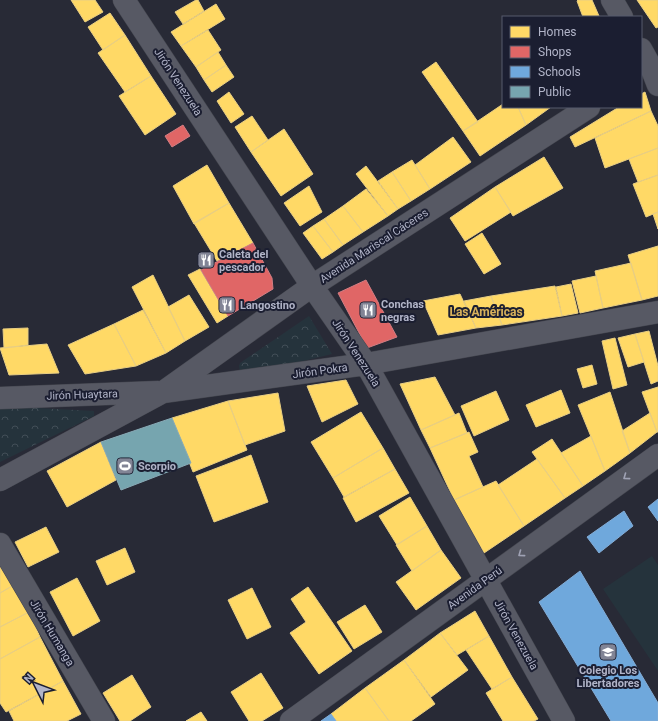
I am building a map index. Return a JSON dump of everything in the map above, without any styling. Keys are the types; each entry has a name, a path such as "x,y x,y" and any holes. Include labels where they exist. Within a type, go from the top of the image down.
{"street":[{"name":"Jirón Venezuela","path":"124,0 312,286 366,364 564,721"},
{"path":"612,0 621,16"},
{"name":"Avenida Mariscal Cáceres","path":"163,392 312,286 587,108"},
{"name":"Jirón Pokra","path":"0,480 163,392 366,364 658,312"},
{"name":"Jirón Huaytara","path":"0,398 163,392"},
{"name":"Avenida Perú","path":"291,721 658,454"},
{"name":"Jirón Humanga","path":"0,544 104,721"}],"green space":[{"path":"309,316 332,354 247,375 240,371 240,363"},
{"path":"0,406 94,411 94,416 0,462"},
{"path":"652,556 658,565 658,671 603,589"}],"building: Homes":[{"path":"71,0 95,0 103,12 85,22"},
{"path":"198,0 204,11 183,24 175,12"},
{"path":"592,0 599,16 583,16 577,1"},
{"path":"637,0 658,0 658,27 656,28"},
{"path":"216,4 225,19 181,46 171,32"},
{"path":"110,13 125,35 103,50 88,27"},
{"path":"208,30 221,50 196,67 181,46"},
{"path":"125,35 151,76 125,92 98,53"},
{"path":"218,52 226,65 204,80 196,67"},
{"path":"436,62 478,122 463,131 422,72"},
{"path":"226,65 234,77 212,92 204,80"},
{"path":"151,76 176,114 145,135 119,96"},
{"path":"229,92 244,114 231,123 217,101"},
{"path":"645,92 651,111 575,147 570,137 617,108 642,108 642,94"},
{"path":"502,105 502,108 518,108 526,125 480,156 463,131"},
{"path":"518,108 550,108 526,125"},
{"path":"651,111 658,126 658,148 605,168 595,138"},
{"path":"252,116 268,140 251,152 235,127"},
{"path":"284,129 313,174 281,196 251,152"},
{"path":"453,137 471,162 430,189 415,165"},
{"path":"658,148 658,175 638,182 629,159"},
{"path":"544,157 563,188 513,216 495,187"},
{"path":"412,160 430,189 411,201 392,172"},
{"path":"207,165 229,203 194,224 173,186"},
{"path":"366,166 398,209 388,216 356,174"},
{"path":"392,172 411,201 398,209 378,181"},
{"path":"658,175 658,212 646,217 633,184"},
{"path":"309,186 322,212 300,226 284,203"},
{"path":"495,187 511,212 465,241 450,218"},
{"path":"366,189 388,216 363,232 343,206"},
{"path":"229,203 253,243 217,261 194,223"},
{"path":"343,206 363,232 343,245 324,219"},
{"path":"658,212 658,229 653,214"},
{"path":"324,219 343,245 333,252 313,226"},
{"path":"313,226 333,252 322,259 303,233"},
{"path":"482,233 501,264 484,274 465,244"},
{"path":"658,246 658,296 642,300 628,255"},
{"path":"631,263 642,300 603,308 595,271"},
{"path":"200,269 228,316 217,323 188,275"},
{"path":"153,275 185,341 166,353 132,287"},
{"path":"596,276 603,308 580,313 572,281"},
{"path":"571,284 578,313 562,316 556,287"},
{"path":"555,286 562,316 502,325 491,296"},
{"path":"460,294 476,328 438,335 423,301"},
{"path":"189,295 209,327 185,341 168,307"},
{"path":"491,296 502,325 476,328 464,301"},
{"path":"143,310 166,353 136,366 114,324"},
{"path":"114,324 136,366 85,374 68,345"},
{"path":"28,328 28,345 4,348 3,329"},
{"path":"649,331 658,366 658,381 651,384 635,334"},
{"path":"635,334 644,362 628,367 618,338"},
{"path":"615,338 627,385 613,389 602,341"},
{"path":"47,344 59,373 9,375 0,348"},
{"path":"592,365 597,384 583,388 577,369"},
{"path":"435,377 455,415 421,430 400,384"},
{"path":"346,380 358,404 322,422 307,386"},
{"path":"658,387 658,432 657,432 642,392"},
{"path":"561,390 570,413 536,427 526,405"},
{"path":"496,391 509,420 474,436 461,406"},
{"path":"610,392 630,453 605,471 578,405"},
{"path":"278,393 285,431 245,445 228,401"},
{"path":"228,401 247,450 193,472 172,418"},
{"path":"361,412 383,448 333,478 311,442"},
{"path":"459,413 467,433 430,448 421,430"},
{"path":"650,413 657,432 630,453 622,431"},
{"path":"469,432 478,452 469,456 483,487 454,500 430,448"},
{"path":"591,436 605,471 583,486 561,453"},
{"path":"552,439 583,486 565,498 532,452"},
{"path":"101,442 116,480 67,507 47,471"},
{"path":"383,448 395,469 344,497 333,478"},
{"path":"251,455 268,502 214,522 196,476"},
{"path":"537,459 565,498 524,526 498,485"},
{"path":"395,469 409,493 356,522 343,498"},
{"path":"496,481 524,526 484,553 454,500"},
{"path":"410,497 427,526 397,545 379,516"},
{"path":"427,526 441,550 412,571 396,545"},
{"path":"46,527 59,552 28,567 15,542"},
{"path":"125,548 135,572 107,585 96,561"},
{"path":"441,550 461,578 416,610 396,582"},
{"path":"0,560 14,585 0,593"},
{"path":"77,578 100,621 73,636 50,592"},
{"path":"14,585 29,612 0,627 0,593"},
{"path":"308,587 352,651 319,674 290,633 306,622 291,599"},
{"path":"252,588 271,627 247,639 228,600"},
{"path":"365,605 382,632 354,649 337,622"},
{"path":"475,611 489,636 457,655 440,633"},
{"path":"29,612 40,637 0,659 0,627"},
{"path":"440,633 468,670 431,697 404,660"},
{"path":"489,636 512,677 492,689 466,650"},
{"path":"40,637 63,681 6,712 0,703 0,659"},
{"path":"404,660 435,704 411,721 389,721 365,688"},
{"path":"261,673 283,708 262,721 249,721 231,692"},
{"path":"132,675 151,707 130,721 120,721 103,693"},
{"path":"512,677 538,719 534,721 503,721 486,693"},
{"path":"63,681 81,714 67,721 14,721 9,711"},
{"path":"365,688 389,721 336,721 331,714"},
{"path":"201,712 207,721 186,721"}],"building: Shops":[{"path":"183,125 190,136 172,147 165,136"},
{"path":"253,243 272,278 273,289 228,316 201,270"},
{"path":"366,280 397,337 367,348 338,293"}],"building: Schools":[{"path":"658,499 658,521 648,507"},
{"path":"624,511 633,526 599,553 587,537"},
{"path":"580,571 658,703 658,721 611,721 539,602"},
{"path":"331,714 336,721 321,721"}],"building: Public":[{"path":"172,418 191,463 121,490 101,442"}],"place":[{"name":"Caleta del pescador","path":"206,260"},
{"name":"Langostino","path":"227,305"},
{"name":"Conchas negras","path":"368,310"},
{"name":"Scorpio","path":"125,466"},
{"name":"Colegio Los Libertadores","path":"608,652"}],"district":[{"name":"Las Américas","path":"486,312"}]}
